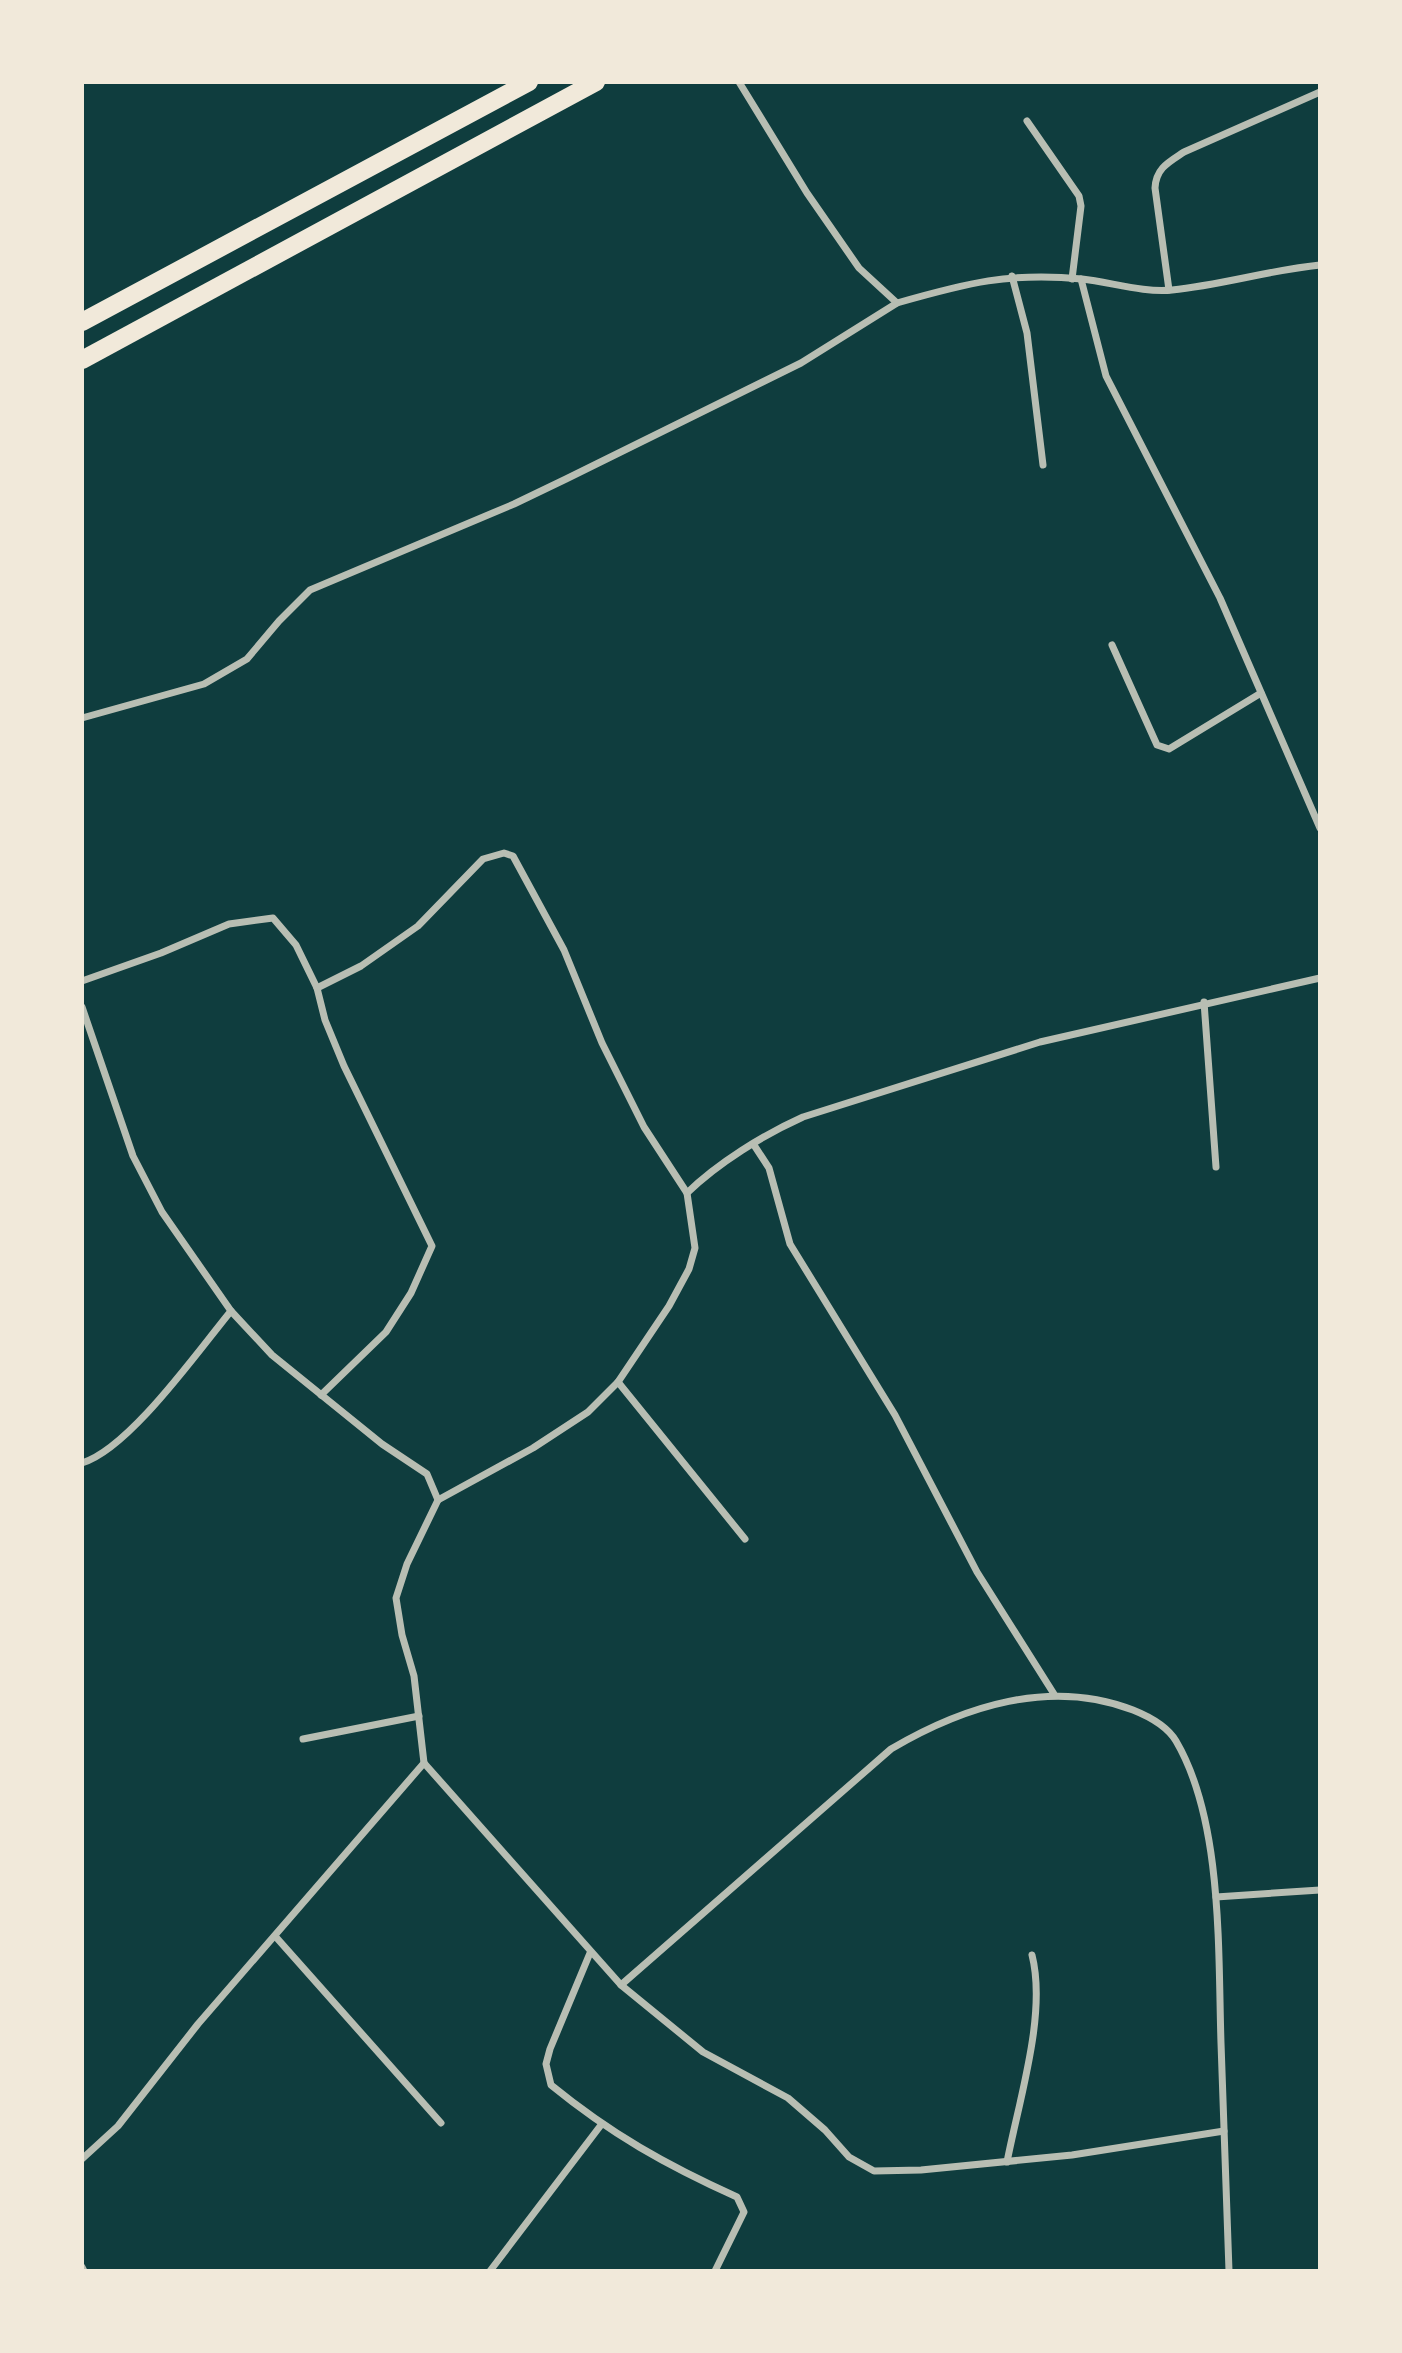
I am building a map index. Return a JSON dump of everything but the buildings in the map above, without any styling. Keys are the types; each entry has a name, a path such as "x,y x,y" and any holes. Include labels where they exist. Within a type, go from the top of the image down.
{"highway":[{"path":"82,322 529,82"},
{"path":"82,360 596,82"}],"street":[{"path":"739,82 807,193 859,268 897,303"},
{"path":"1169,290 1155,188 1156,176 1164,164 1320,92"},
{"path":"1027,121 1079,196 1081,206 1077,279 1106,376 1220,598 1320,828"},
{"path":"82,718 204,684 247,659 310,590 514,504 566,479 801,363 897,303 964,283 1012,276 1077,279 1169,290 1320,265"},
{"path":"1012,276 1027,333 1043,465"},
{"path":"1112,645 1157,745 1169,749 1261,693"},
{"path":"317,988 361,966 418,926 483,859 504,853 513,856 564,950 602,1043 645,1127 687,1194 695,1248 689,1269 669,1306 618,1382 588,1412 533,1448 438,1500 407,1564 396,1598 402,1635 414,1676 424,1763 507,1853 590,1953 621,1985 703,2052 788,2098 825,2130 849,2157 874,2171 921,2170 1007,2162 1224,2131"},
{"path":"82,981 161,953 229,924 273,918 296,945 317,988 325,1020 344,1066 432,1246 411,1293 386,1332 321,1395"},
{"path":"687,1194 700,1181 754,1145 803,1117 1040,1042 1204,1002 1320,978"},
{"path":"1204,1002 1216,1167"},
{"path":"82,1008 132,1156 162,1212 231,1311 272,1355 427,1474 438,1500"},
{"path":"754,1145 769,1168 790,1244 895,1415 977,1572 1054,1694"},
{"path":"82,1463 95,1459 122,1438 231,1311"},
{"path":"618,1382 745,1539"},
{"path":"621,1985 891,1749 919,1732 1013,1699 1054,1694 1086,1697 1122,1706 1150,1717 1175,1738 1192,1777 1202,1816 1216,1897 1229,2271"},
{"path":"303,1740 419,1716"},
{"path":"82,2159 118,2126 198,2024 424,1763"},
{"path":"1216,1897 1320,1890"},
{"path":"275,1936 441,2123"},
{"path":"590,1953 547,2064 551,2085 601,2126 685,2174 737,2197 744,2212 715,2271"},
{"path":"1007,2162 1037,2010 1038,1979 1032,1955"},
{"path":"490,2271 601,2126"}]}
